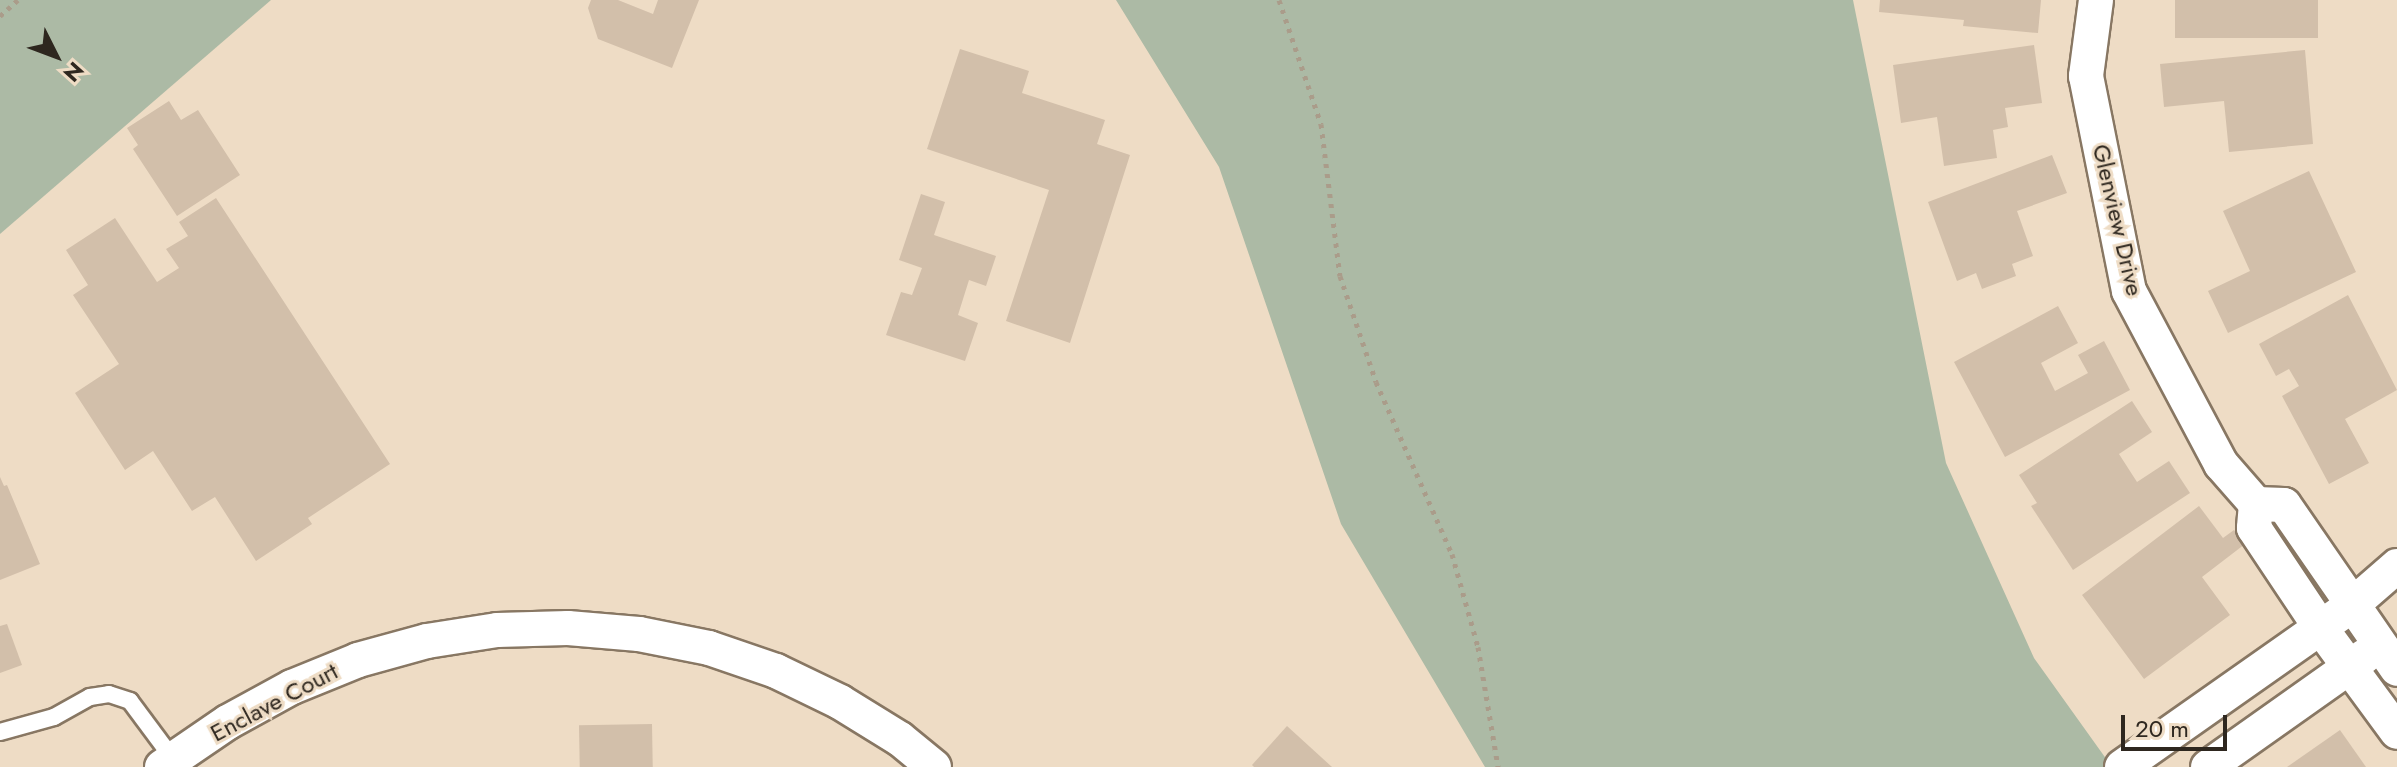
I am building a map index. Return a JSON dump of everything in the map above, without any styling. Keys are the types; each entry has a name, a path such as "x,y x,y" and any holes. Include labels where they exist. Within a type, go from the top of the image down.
{"street":[{"name":"Glenview Drive","path":"2096,0 2086,76 2129,291 2221,464 2256,504"},
{"path":"2208,767 2349,667 2391,651 2351,606 2284,505 2256,504 2254,528 2320,627 2349,667 2397,732"},
{"path":"2122,767 2351,606 2397,566"},
{"name":"Enclave Court","path":"167,763 228,722 292,687 358,660 455,636 497,630 568,628 639,634 695,645 776,671 840,702 900,739 934,767"}],"lane":[{"path":"0,732 54,717 90,697 109,694 130,701 167,763"}],"path":[{"path":"0,16 18,0"},
{"path":"1279,0 1321,124 1340,276 1376,382 1452,554 1478,647 1498,767"}],"green space":[{"path":"0,0 271,0 0,234"},
{"path":"1116,0 1853,0 1946,463 2034,658 2112,767 1485,767 1341,524 1219,167"}],"building":[{"path":"591,0 618,0 653,14 658,0 699,0 672,68 598,39 588,8"},
{"path":"1880,0 2041,0 2038,33 1963,26 1964,20 1879,12"},
{"path":"2175,0 2318,0 2318,38 2175,38"},
{"path":"2034,45 2042,103 2005,108 2008,127 1993,130 1997,158 1944,166 1937,117 1901,123 1893,65"},
{"path":"960,49 1029,71 1022,93 1105,120 1097,144 1130,155 1070,343 1006,321 1049,190 927,149"},
{"path":"2305,50 2313,144 2229,152 2224,101 2164,107 2160,64"},
{"path":"169,101 181,120 198,110 240,175 177,216 133,149 138,145 127,128"},
{"path":"2052,155 2067,193 2017,211 2033,256 2012,264 2016,276 1982,289 1976,273 1957,281 1928,202"},
{"path":"2309,171 2356,272 2228,333 2208,291 2250,271 2223,211"},
{"path":"921,194 945,202 934,235 996,256 986,286 969,280 958,315 978,323 965,361 886,335 901,292 912,295 922,268 899,260"},
{"path":"216,198 390,464 308,518 312,524 256,561 215,497 192,511 153,451 125,470 75,393 119,364 73,295 88,285 66,250 115,218 157,282 179,268 166,249 188,236 179,222"},
{"path":"2348,295 2397,390 2345,419 2369,463 2329,484 2282,396 2299,386 2289,369 2276,376 2259,344"},
{"path":"2058,306 2078,343 2041,363 2055,391 2088,373 2078,355 2104,341 2130,390 2005,457 1954,362"},
{"path":"2132,401 2152,432 2119,454 2137,482 2169,461 2190,493 2073,570 2031,506 2037,503 2019,475"},
{"path":"0,477 4,486 7,485 40,564 0,580"},
{"path":"2199,506 2223,538 2234,530 2245,544 2202,577 2230,615 2144,679 2082,595"},
{"path":"7,624 22,665 0,673 0,626"},
{"path":"652,724 653,767 580,767 579,725"},
{"path":"1287,726 1332,767 1254,767 1252,765"},
{"path":"2340,730 2366,767 2287,767"}]}
